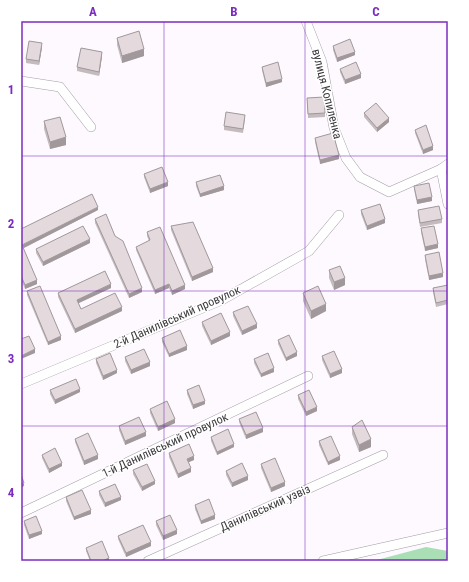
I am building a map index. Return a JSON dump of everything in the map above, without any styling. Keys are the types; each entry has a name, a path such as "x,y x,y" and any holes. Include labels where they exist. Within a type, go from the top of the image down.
{"street":[{"name":"вулиця Копиленка","path":"306,21 322,62 334,128 346,158 360,177 389,192 444,166"},
{"path":"21,81 60,87 91,127"},
{"path":"444,166 448,204"},
{"name":"2-й Данилівський провулок","path":"21,384 222,300 309,251 339,215"},
{"name":"1-й Данилівський провулок","path":"21,513 308,376"},
{"name":"Данилівський узвіз","path":"148,561 383,455"},
{"path":"323,561 448,533"}],"green space":[{"path":"426,547 448,551 448,561 373,561"}],"building":[{"path":"139,31 144,49 122,56 117,38"},
{"path":"350,39 355,52 337,58 333,46"},
{"path":"29,41 42,43 39,61 26,59"},
{"path":"81,48 102,52 99,72 77,67"},
{"path":"278,62 282,79 266,83 262,67"},
{"path":"356,62 361,74 345,80 340,69"},
{"path":"324,97 325,113 308,114 307,98"},
{"path":"376,103 389,118 377,128 364,113"},
{"path":"226,112 245,115 243,129 224,126"},
{"path":"60,117 66,137 50,142 44,121"},
{"path":"426,125 433,146 423,150 415,130"},
{"path":"333,133 339,155 320,160 315,138"},
{"path":"162,167 168,182 150,189 144,174"},
{"path":"220,175 224,186 200,194 196,182"},
{"path":"429,183 432,197 417,200 414,186"},
{"path":"92,194 98,207 22,245 37,280 25,285 21,276 21,229"},
{"path":"380,204 385,219 367,226 361,210"},
{"path":"439,206 442,219 420,223 418,210"},
{"path":"106,214 115,236 123,241 142,288 129,294 95,219"},
{"path":"193,222 213,268 192,277 171,226"},
{"path":"83,226 90,239 43,262 36,249"},
{"path":"434,226 438,244 425,247 421,228"},
{"path":"160,227 185,285 172,291 169,284 155,290 136,247 150,240 147,232"},
{"path":"439,252 443,273 429,276 425,255"},
{"path":"340,266 345,278 334,282 329,270"},
{"path":"105,271 111,284 77,300 81,309 115,293 122,307 75,329 58,293"},
{"path":"448,285 448,300 436,303 433,288"},
{"path":"40,286 61,336 48,342 27,291"},
{"path":"318,286 326,304 311,311 303,293"},
{"path":"248,306 257,324 242,331 233,312"},
{"path":"221,313 230,332 211,341 202,322"},
{"path":"180,330 187,346 169,354 162,338"},
{"path":"289,335 297,352 286,358 278,340"},
{"path":"29,336 35,349 21,356 21,339"},
{"path":"144,349 150,362 131,370 125,357"},
{"path":"334,351 342,369 330,374 322,356"},
{"path":"110,353 117,370 103,376 96,359"},
{"path":"268,353 274,368 261,374 254,359"},
{"path":"76,379 80,389 55,400 50,390"},
{"path":"199,385 205,401 193,405 187,390"},
{"path":"309,390 317,407 306,412 298,395"},
{"path":"167,401 175,419 158,427 150,409"},
{"path":"256,412 263,428 246,435 239,419"},
{"path":"139,417 146,432 125,441 119,426"},
{"path":"362,420 371,439 359,445 352,427"},
{"path":"228,429 234,444 217,452 211,437"},
{"path":"88,433 98,455 84,461 75,439"},
{"path":"331,436 340,456 328,462 319,441"},
{"path":"189,444 194,456 187,459 191,468 178,474 169,453"},
{"path":"55,448 62,463 49,469 42,455"},
{"path":"275,458 285,482 271,488 261,464"},
{"path":"242,463 248,476 232,483 226,471"},
{"path":"147,464 155,481 142,487 133,470"},
{"path":"21,474 24,483 21,484"},
{"path":"115,484 121,497 105,503 99,491"},
{"path":"82,490 91,510 74,517 66,497"},
{"path":"209,499 215,515 201,521 195,505"},
{"path":"170,515 177,530 163,536 156,521"},
{"path":"36,516 42,531 29,535 24,521"},
{"path":"143,525 151,542 126,553 118,536"},
{"path":"102,541 109,558 102,561 91,561 86,548"}]}
